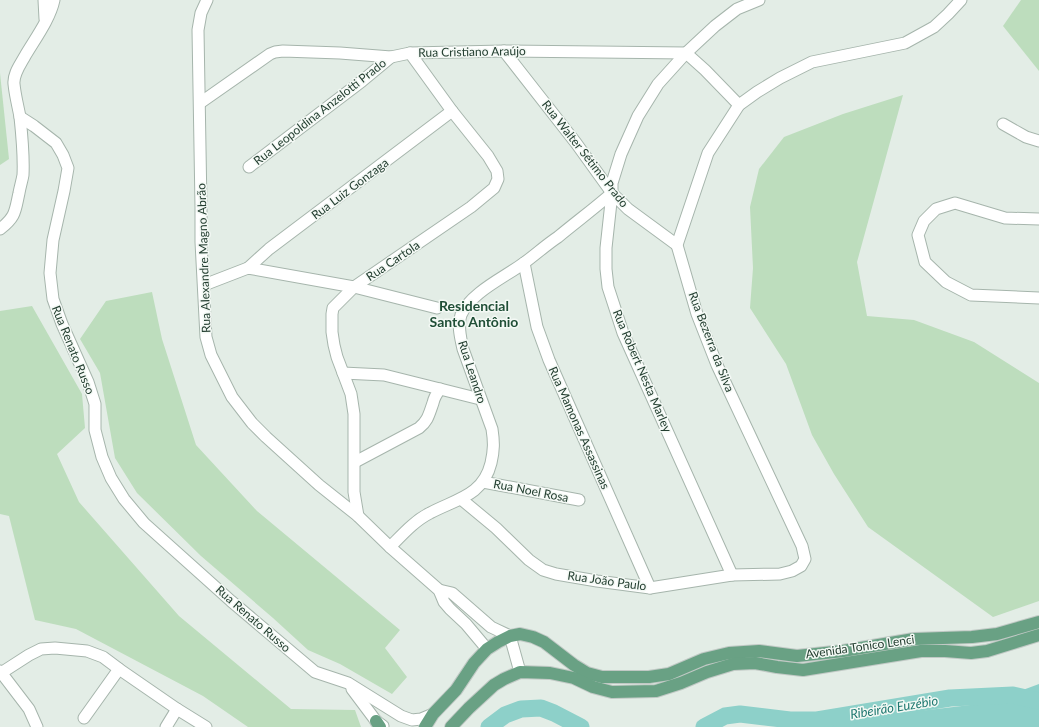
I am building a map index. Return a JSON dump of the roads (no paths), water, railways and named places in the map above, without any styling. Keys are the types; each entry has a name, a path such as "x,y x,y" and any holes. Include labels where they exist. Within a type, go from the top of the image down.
{"main road":[{"name":"Avenida Tonico Lenci","path":"424,727 433,714 456,690 474,663 488,649 510,636 520,634 533,637 544,642 587,673 602,677 649,677 669,674 704,659 729,652 759,651 797,656 843,651 914,639 972,637 996,634 1039,622"},
{"name":"Avenida Tonico Lenci","path":"451,727 494,685 504,678 520,672 556,674 574,678 593,687 612,692 656,691 733,664 755,663 803,670 921,651 971,653 987,651 1039,635"},
{"path":"432,727 456,690"}],"street":[{"path":"44,0 46,21"},
{"path":"0,229 13,216 23,175 23,146 14,78 46,21 54,0"},
{"name":"Rua Alexandre Magno Abrão","path":"207,0 201,13 198,30 201,242 206,337 211,355 232,397 252,423 319,485 358,516 390,547 439,590"},
{"name":"Rua Robert Nesta Marley","path":"732,575 623,333 608,287 606,248 612,184 621,154 638,116 658,84 686,53 715,26 737,10 759,0"},
{"path":"677,245 708,153 739,106 757,92 780,78 812,62 905,43 934,27 959,1"},
{"name":"Rua Cristiano Araújo","path":"200,103 275,52 290,50 391,57 410,53 504,51 686,53"},
{"name":"Rua Walter Sétimo Prado","path":"504,51 576,143 612,193 628,209 677,245"},
{"name":"Rua Cartola","path":"358,516 354,492 354,414 351,394 335,351 332,332 333,308 354,288 471,207 494,188 498,179 497,171 493,162 452,111 410,53"},
{"path":"686,53 705,70 739,106"},
{"name":"Rua Leopoldina Anzelotti Prado","path":"249,167 362,81 391,57"},
{"name":"Rua Luiz Gonzaga","path":"248,268 269,249 452,111"},
{"name":"Rua Renato Russo","path":"20,117 56,142 68,168 53,240 50,273 53,299 62,324 88,382 94,404 95,430 102,457 111,478 124,499 144,523 231,601 315,672 348,683 401,716 412,720 433,714"},
{"path":"1003,124 1026,137 1039,141"},
{"name":"Rua Leandro","path":"390,547 416,522 429,514 461,499 479,487 489,470 494,441 492,429 463,349 460,335 461,315 468,304 480,292 524,263 580,220 612,193"},
{"path":"1039,219 1005,218 955,203 936,208 924,222 918,235 925,262 946,282 971,295 1039,298"},
{"name":"Rua Bezerra da Silva","path":"677,245 697,314 717,365 802,546 805,559 801,566"},
{"name":"Rua Mamonas Assassinas","path":"524,263 538,326 549,360 650,588"},
{"path":"204,286 248,268 354,288 437,308"},
{"path":"343,373 384,375 480,399"},
{"path":"355,462 424,424 440,389"},
{"name":"Rua Noel Rosa","path":"483,482 579,500"},
{"name":"Rua João Paulo","path":"461,499 496,528 529,560 543,570 556,574 650,588 732,575 780,574 792,571 801,566"},
{"path":"439,590 452,593 491,627 510,636 520,672"},
{"path":"439,590 444,602 488,649"},
{"path":"466,624 474,612"},
{"path":"37,727 28,709 0,672 29,655 41,650 55,648 87,651 103,657 177,709 206,727"},
{"path":"84,718 119,669"},
{"path":"348,683 380,725"},
{"path":"166,727 177,709"}],"water":[{"path":"1039,684 1039,727 815,727 903,713 987,703"}],"waterway":[{"name":"Ribeirão Euzébio","path":"704,727 725,716 740,714 790,720 817,720 950,698 1013,695 1039,701"},
{"name":"Ribeirão Euzébio","path":"489,727 505,715 521,709 541,708 581,727"}],"district":[{"name":"Residencial Santo Antônio","path":"474,314"}]}
